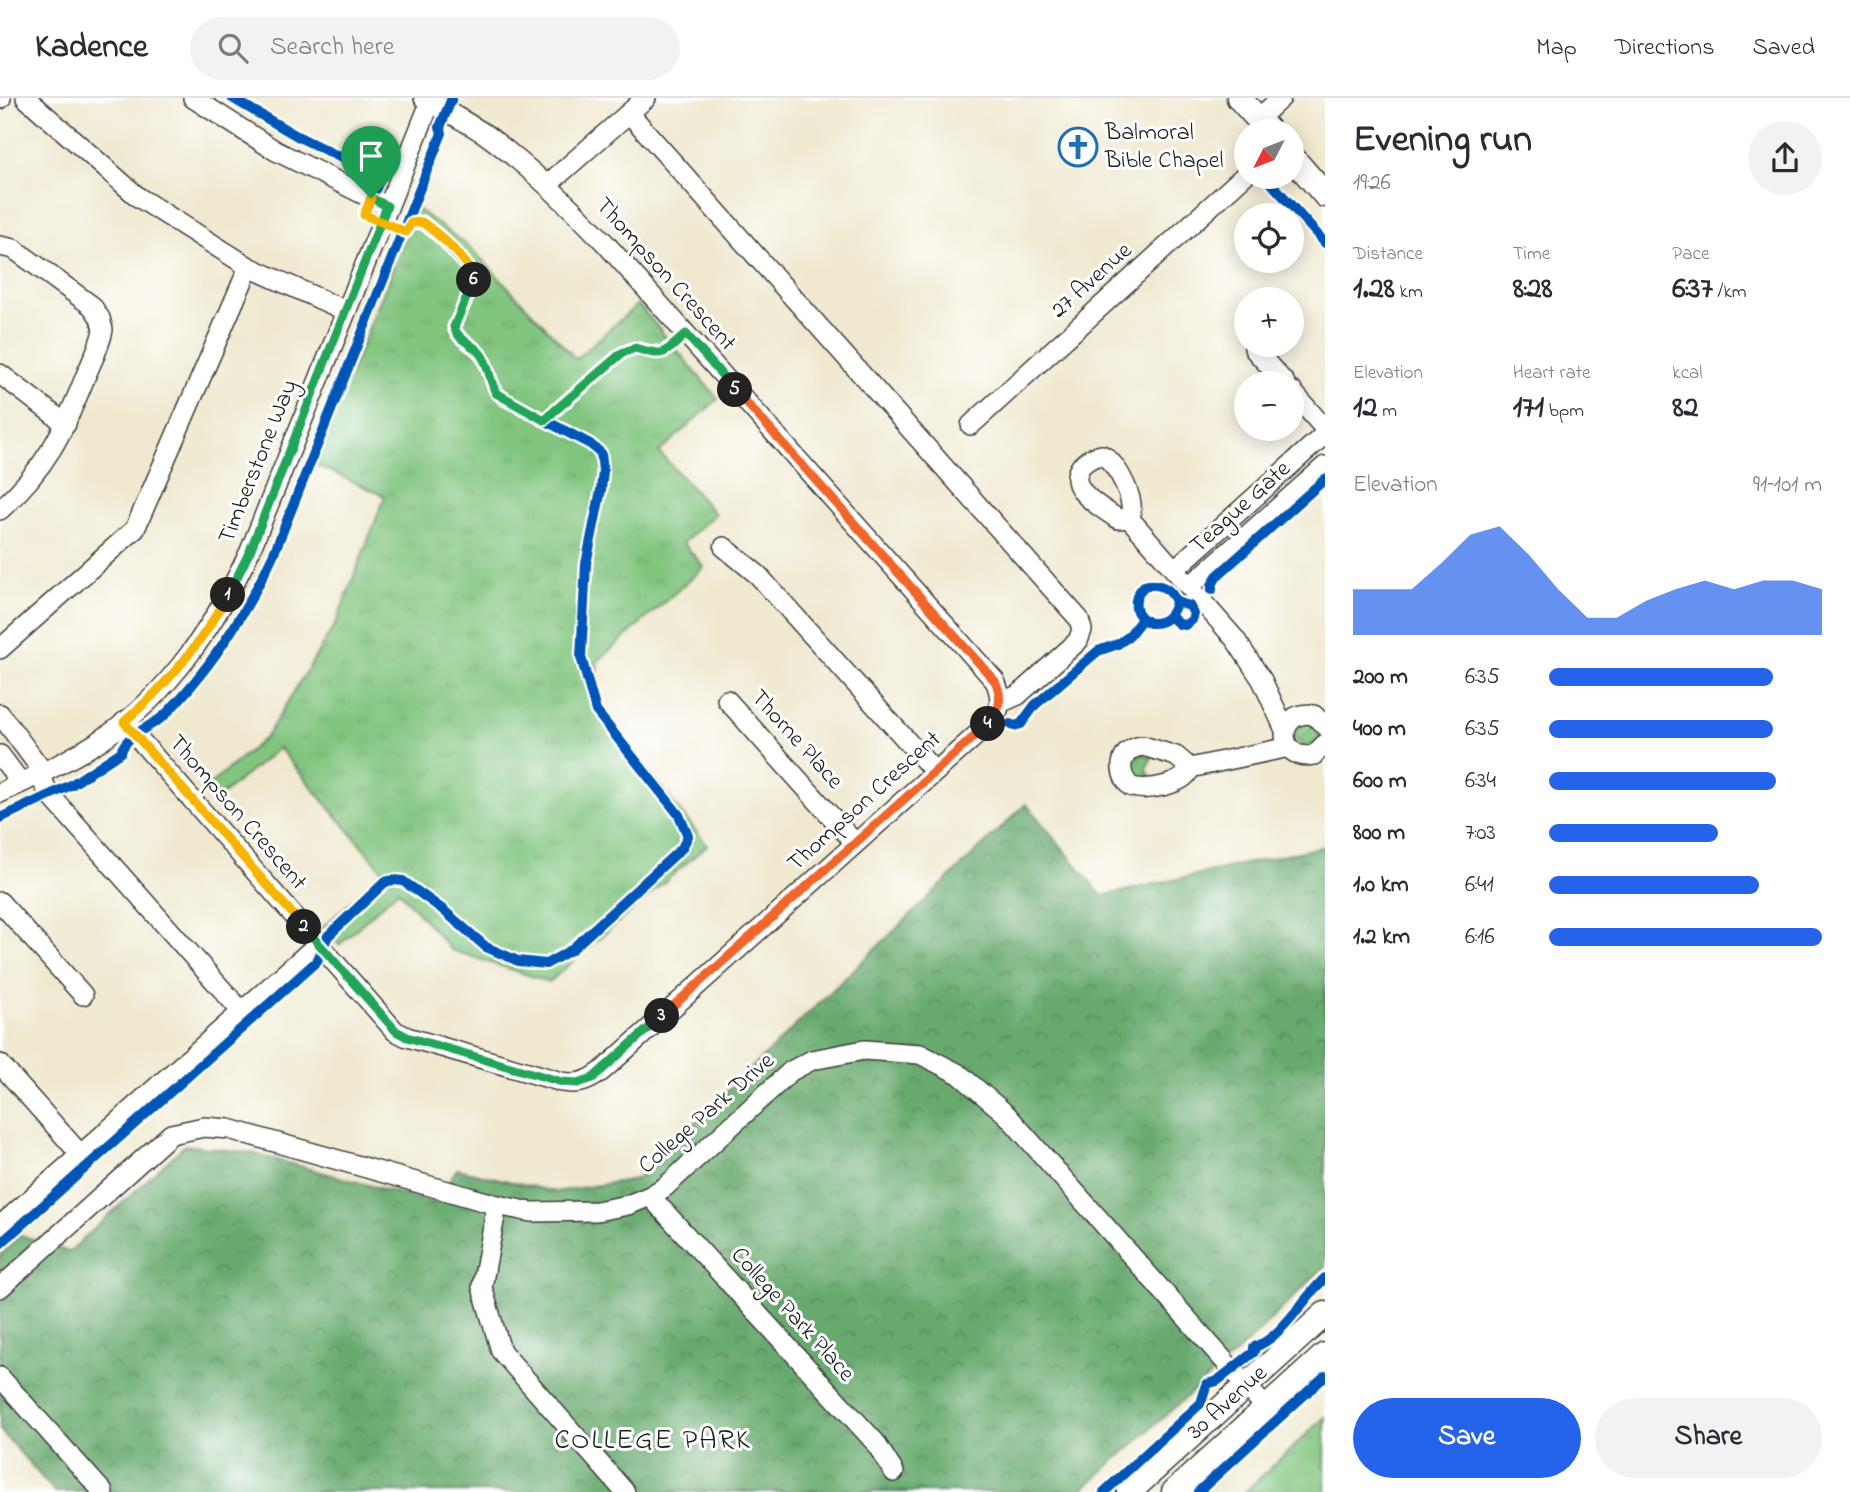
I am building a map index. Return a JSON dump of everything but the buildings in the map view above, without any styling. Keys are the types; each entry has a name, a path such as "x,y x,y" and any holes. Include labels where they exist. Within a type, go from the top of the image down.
{"main road":[{"path":"1239,98 1258,119"},
{"path":"1304,171 1325,195"},
{"name":"30 Avenue","path":"1129,1492 1325,1314"},
{"name":"30 Avenue","path":"1174,1492 1325,1354"}],"street":[{"path":"26,98 138,197 248,267 346,312"},
{"path":"193,98 276,151 387,206"},
{"path":"547,185 646,98"},
{"path":"1267,119 1281,98"},
{"name":"Timberstone Way","path":"0,793 35,777 102,739 124,722 177,671 215,620 255,539 429,99"},
{"name":"Thompson Crescent","path":"124,722 396,1031 407,1037 562,1082 585,1082 602,1071 990,722 999,711 995,681 605,243 547,185 486,135 429,99"},
{"path":"629,113 1079,619 1082,630 1078,641 1018,695 1000,703"},
{"name":"27 Avenue","path":"971,425 1234,185"},
{"path":"0,246 14,249 92,306 102,324 102,337 54,447 38,471 0,510"},
{"path":"0,649 135,529 248,267"},
{"path":"1261,357 1273,371"},
{"path":"0,374 66,424"},
{"path":"1304,406 1325,431"},
{"name":"Teague Gate","path":"1175,569 1325,431"},
{"name":"Teague Gate","path":"1190,586 1325,466"},
{"path":"1129,518 1249,657 1287,738 1300,755 1307,756 1320,751 1325,744"},
{"path":"724,547 758,575 934,772"},
{"name":"Thorne Place","path":"727,700 855,844"},
{"path":"0,714 35,777 50,796 242,1012"},
{"path":"1287,738 1293,718 1306,714 1320,719 1325,726"},
{"path":"1190,768 1287,738"},
{"path":"0,755 35,777"},
{"path":"0,902 83,995"},
{"path":"0,1226 318,944"},
{"name":"College Park Drive","path":"0,1288 171,1134 204,1127 229,1129 497,1205 531,1212 597,1212 628,1205 665,1186 791,1072 812,1060 864,1049 920,1054 960,1074 1007,1115 1267,1409"},
{"path":"0,1064 80,1154"},
{"name":"College Park Place","path":"650,1196 875,1442 894,1472"},
{"path":"497,1205 482,1287 501,1351 625,1492"},
{"path":"0,1377 103,1492"}],"green space":[{"path":"417,209 471,248 576,359 638,304 718,399 659,452 715,514 683,543 704,567 597,662 601,711 707,845 549,982 451,950 398,890 339,945 322,928 384,872 279,748 213,802 203,790 266,737 336,623 385,496 314,464"},
{"path":"1309,721 1320,736 1307,747 1297,741 1295,729"},
{"path":"1142,754 1152,757 1146,768 1151,778 1141,780 1132,776 1130,761"},
{"path":"1026,804 1102,896 1325,846 1325,1266 1244,1346 1079,1492 55,1492 0,1430 0,1256 21,1235 69,1252 185,1145 252,1153 434,1203 457,1169 555,1192 636,1179"},
{"path":"1325,1417 1325,1492 1245,1492"}],"cycle path":[{"path":"0,1244 317,961 328,936 385,882 403,881 442,909 486,947 518,961 546,964 571,950 682,848 688,836 679,815 596,711 581,657 586,564 601,490 601,453 590,444 499,394 481,355 459,336 454,327 473,285 473,273 442,239 422,222 411,224 406,232 364,215 379,181 376,175 297,136 232,98"},
{"path":"0,818 71,785 121,752 134,735 160,719 182,697 227,639 274,553 442,133 440,127 452,98"},
{"path":"1277,189 1325,243"},
{"path":"544,420 622,353 635,348 663,352 686,334"},
{"path":"1212,590 1217,576 1325,479"},
{"path":"1170,616 1179,624 1185,625 1192,620 1194,614 1190,606 1176,602 1171,593 1159,586 1144,586 1137,597 1137,611 1150,623 1167,618 1176,602"},
{"path":"1010,724 1021,724 1035,705 1098,651 1118,644 1128,637 1142,619"},
{"path":"1104,1492 1201,1403 1207,1384 1217,1381 1254,1352 1254,1347 1264,1343 1283,1327 1325,1278"},
{"path":"1198,1492 1325,1376"}],"place":[{"name":"Balmoral Bible Chapel","path":"1078,147"}],"district":[{"name":"COLLEGE PARK","path":"653,1441"}],"route":[{"path":"371,198 364,215 381,222 394,227 406,232 411,223 422,222 466,264 473,273 474,280 454,327 458,336 484,359 496,393 544,420 622,353 635,348 660,354 686,334 995,681 1000,696 999,711 990,722 602,1071 585,1082 562,1082 407,1037 396,1031 124,722 177,671 215,620 234,586 250,551 340,327 381,222 387,206 371,198"}]}
